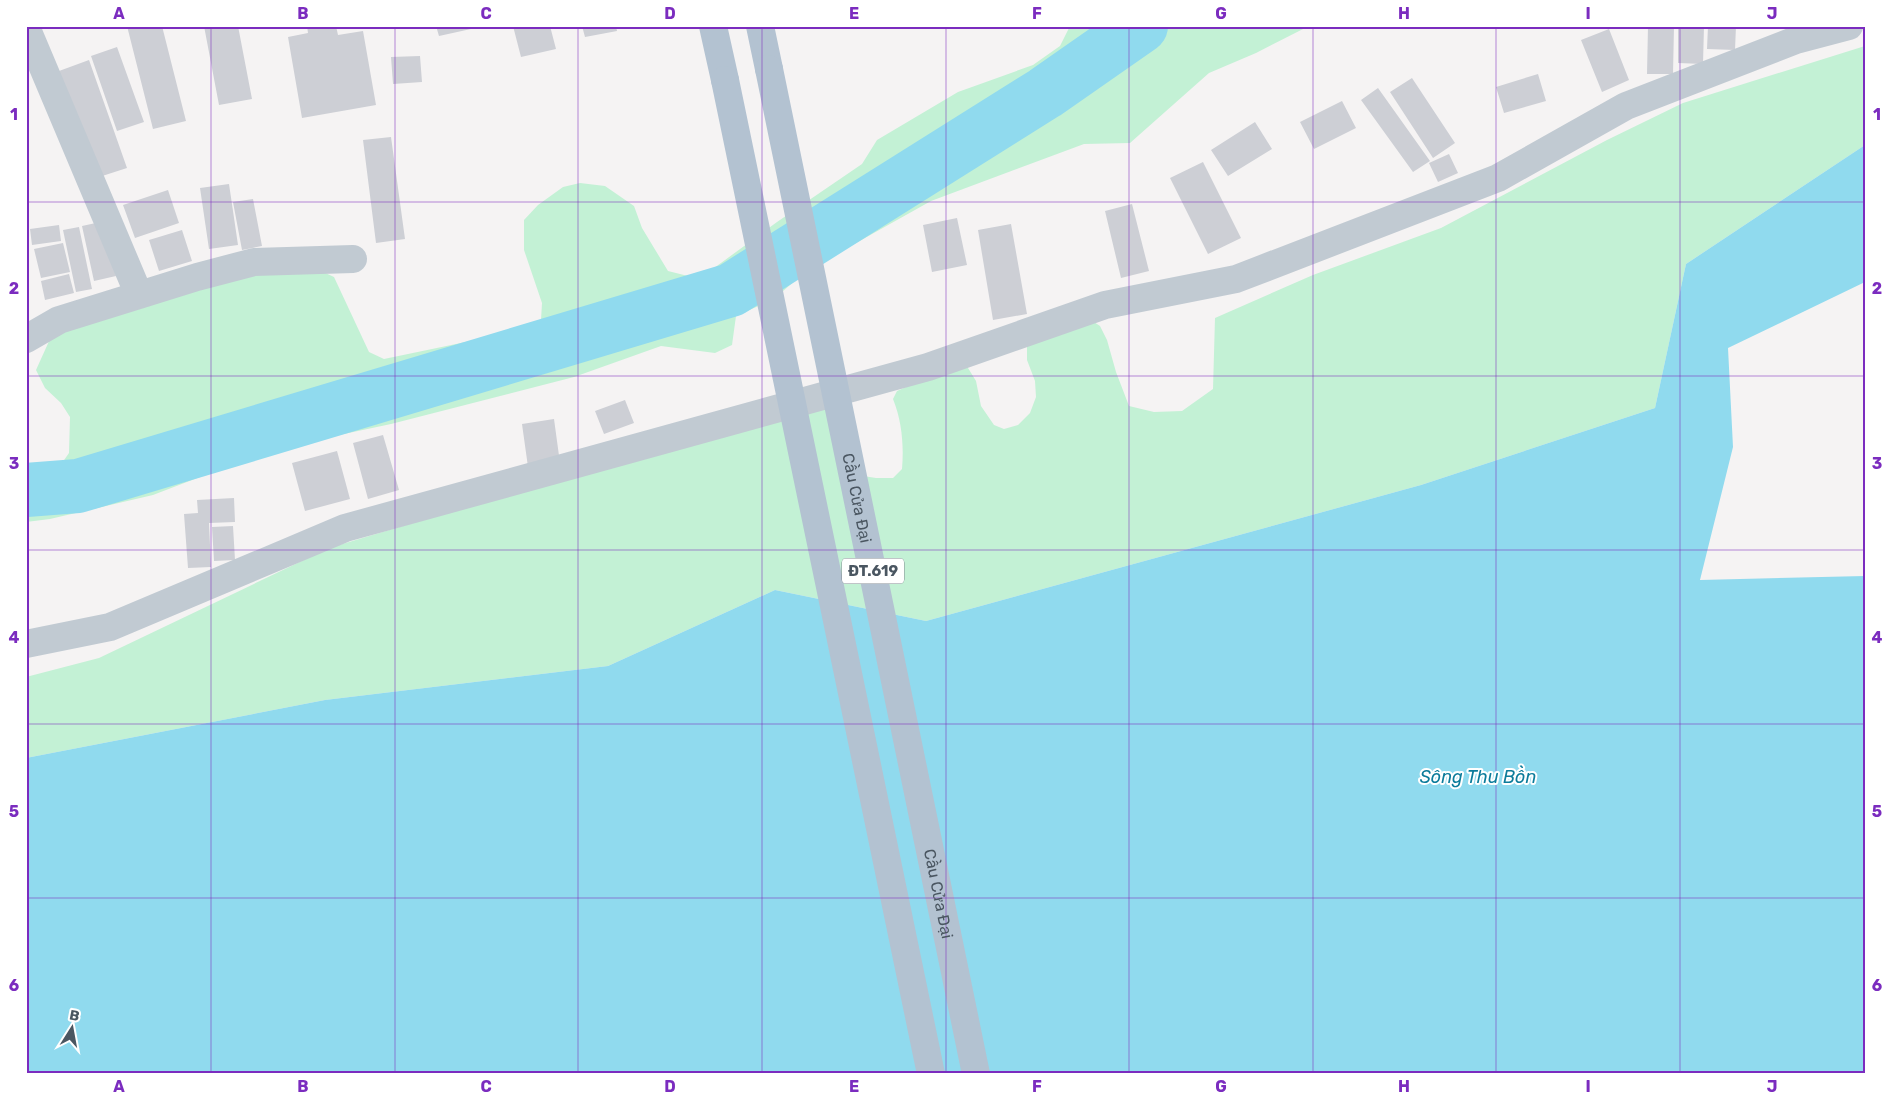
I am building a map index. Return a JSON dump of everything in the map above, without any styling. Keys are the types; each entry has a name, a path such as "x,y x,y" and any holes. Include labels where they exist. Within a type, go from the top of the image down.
{"main road":[{"name":"ĐT.619","path":"713,26 930,1074"},
{"name":"Cầu Cửa Đại","path":"760,26 976,1074"}],"street":[{"path":"26,644 110,627 345,528 928,367 1105,304 1236,279 1498,178 1626,106 1796,40 1849,26"},
{"path":"27,27 138,295"},
{"path":"26,339 59,320 197,277 254,262 353,259"}],"green space":[{"path":"1070,26 1309,26 1256,53 1209,73 1130,143 1084,144 931,201 806,271 774,299 736,316 732,345 715,353 661,346 574,377 391,424 273,449 153,495 50,519 26,522 26,472 62,463 69,453 70,417 61,403 45,388 36,370 50,339 83,321 248,273 319,270 334,277 369,352 384,359 513,332 541,320 542,303 524,250 524,220 538,205 563,187 580,183 605,186 634,206 642,228 668,271 688,276 710,271 777,222 862,164 877,140 958,92 1033,65 1060,46"},
{"path":"1865,46 1865,145 1686,264 1655,408 1421,485 926,621 775,590 608,666 325,700 26,758 26,677 99,658 329,548 818,402 821,402 863,476 893,478 902,469 903,460 900,425 893,399 897,391 958,364 968,368 976,381 981,406 994,425 1004,429 1018,425 1030,413 1036,397 1035,381 1027,360 1027,346 1091,320 1100,326 1107,340 1116,372 1129,406 1154,412 1182,411 1213,389 1215,318 1313,275 1441,228 1607,140 1683,103"}],"water":[{"name":"Sông Thu Bồn","path":"1865,145 1865,282 1728,348 1733,447 1700,580 1865,576 1865,1074 26,1074 26,758 325,700 608,666 775,590 926,621 1421,485 1655,408 1686,264"}],"building":[{"path":"127,26 162,26 186,121 153,129"},
{"path":"204,26 238,26 252,99 219,105"},
{"path":"307,26 336,26 338,35 363,31 376,105 302,118 288,37 308,33"},
{"path":"436,26 479,26 480,27 439,36"},
{"path":"513,26 550,26 556,49 521,57"},
{"path":"582,26 616,26 617,31 585,37"},
{"path":"1648,26 1674,26 1673,74 1647,74"},
{"path":"1678,26 1704,26 1703,64 1678,63"},
{"path":"1708,26 1736,26 1735,50 1707,49"},
{"path":"1609,29 1629,80 1602,92 1581,40"},
{"path":"117,47 144,122 117,131 91,56"},
{"path":"420,56 422,82 393,84 391,57"},
{"path":"89,60 127,168 96,178 59,71"},
{"path":"1538,74 1546,101 1504,113 1496,87"},
{"path":"1412,78 1455,143 1433,158 1390,92"},
{"path":"1378,88 1430,161 1413,172 1361,100"},
{"path":"1342,101 1356,128 1314,149 1300,122"},
{"path":"1255,122 1272,149 1228,176 1211,150"},
{"path":"391,137 405,239 376,243 363,140"},
{"path":"1449,154 1458,173 1438,182 1429,163"},
{"path":"1203,162 1241,238 1208,254 1170,178"},
{"path":"229,184 238,245 209,249 200,188"},
{"path":"168,190 179,223 135,238 123,205"},
{"path":"253,199 262,246 242,250 233,202"},
{"path":"1132,204 1149,271 1121,278 1105,211"},
{"path":"957,218 967,265 932,272 923,225"},
{"path":"105,221 116,276 94,281 82,226"},
{"path":"1011,224 1027,314 993,320 978,230"},
{"path":"59,225 61,241 32,245 30,229"},
{"path":"79,227 92,289 76,292 63,230"},
{"path":"182,230 192,261 159,271 149,240"},
{"path":"63,243 70,272 41,278 34,249"},
{"path":"69,274 74,293 45,300 41,281"},
{"path":"625,400 634,423 604,434 595,411"},
{"path":"554,419 560,463 528,467 522,424"},
{"path":"383,435 399,490 368,499 353,443"},
{"path":"337,451 350,499 305,511 292,463"},
{"path":"234,498 235,522 209,523 211,567 188,568 184,514 198,513 197,500"},
{"path":"233,526 235,560 214,561 212,527"}],"waterway":[{"path":"26,490 78,486 731,290 1045,93 1141,26"}]}
